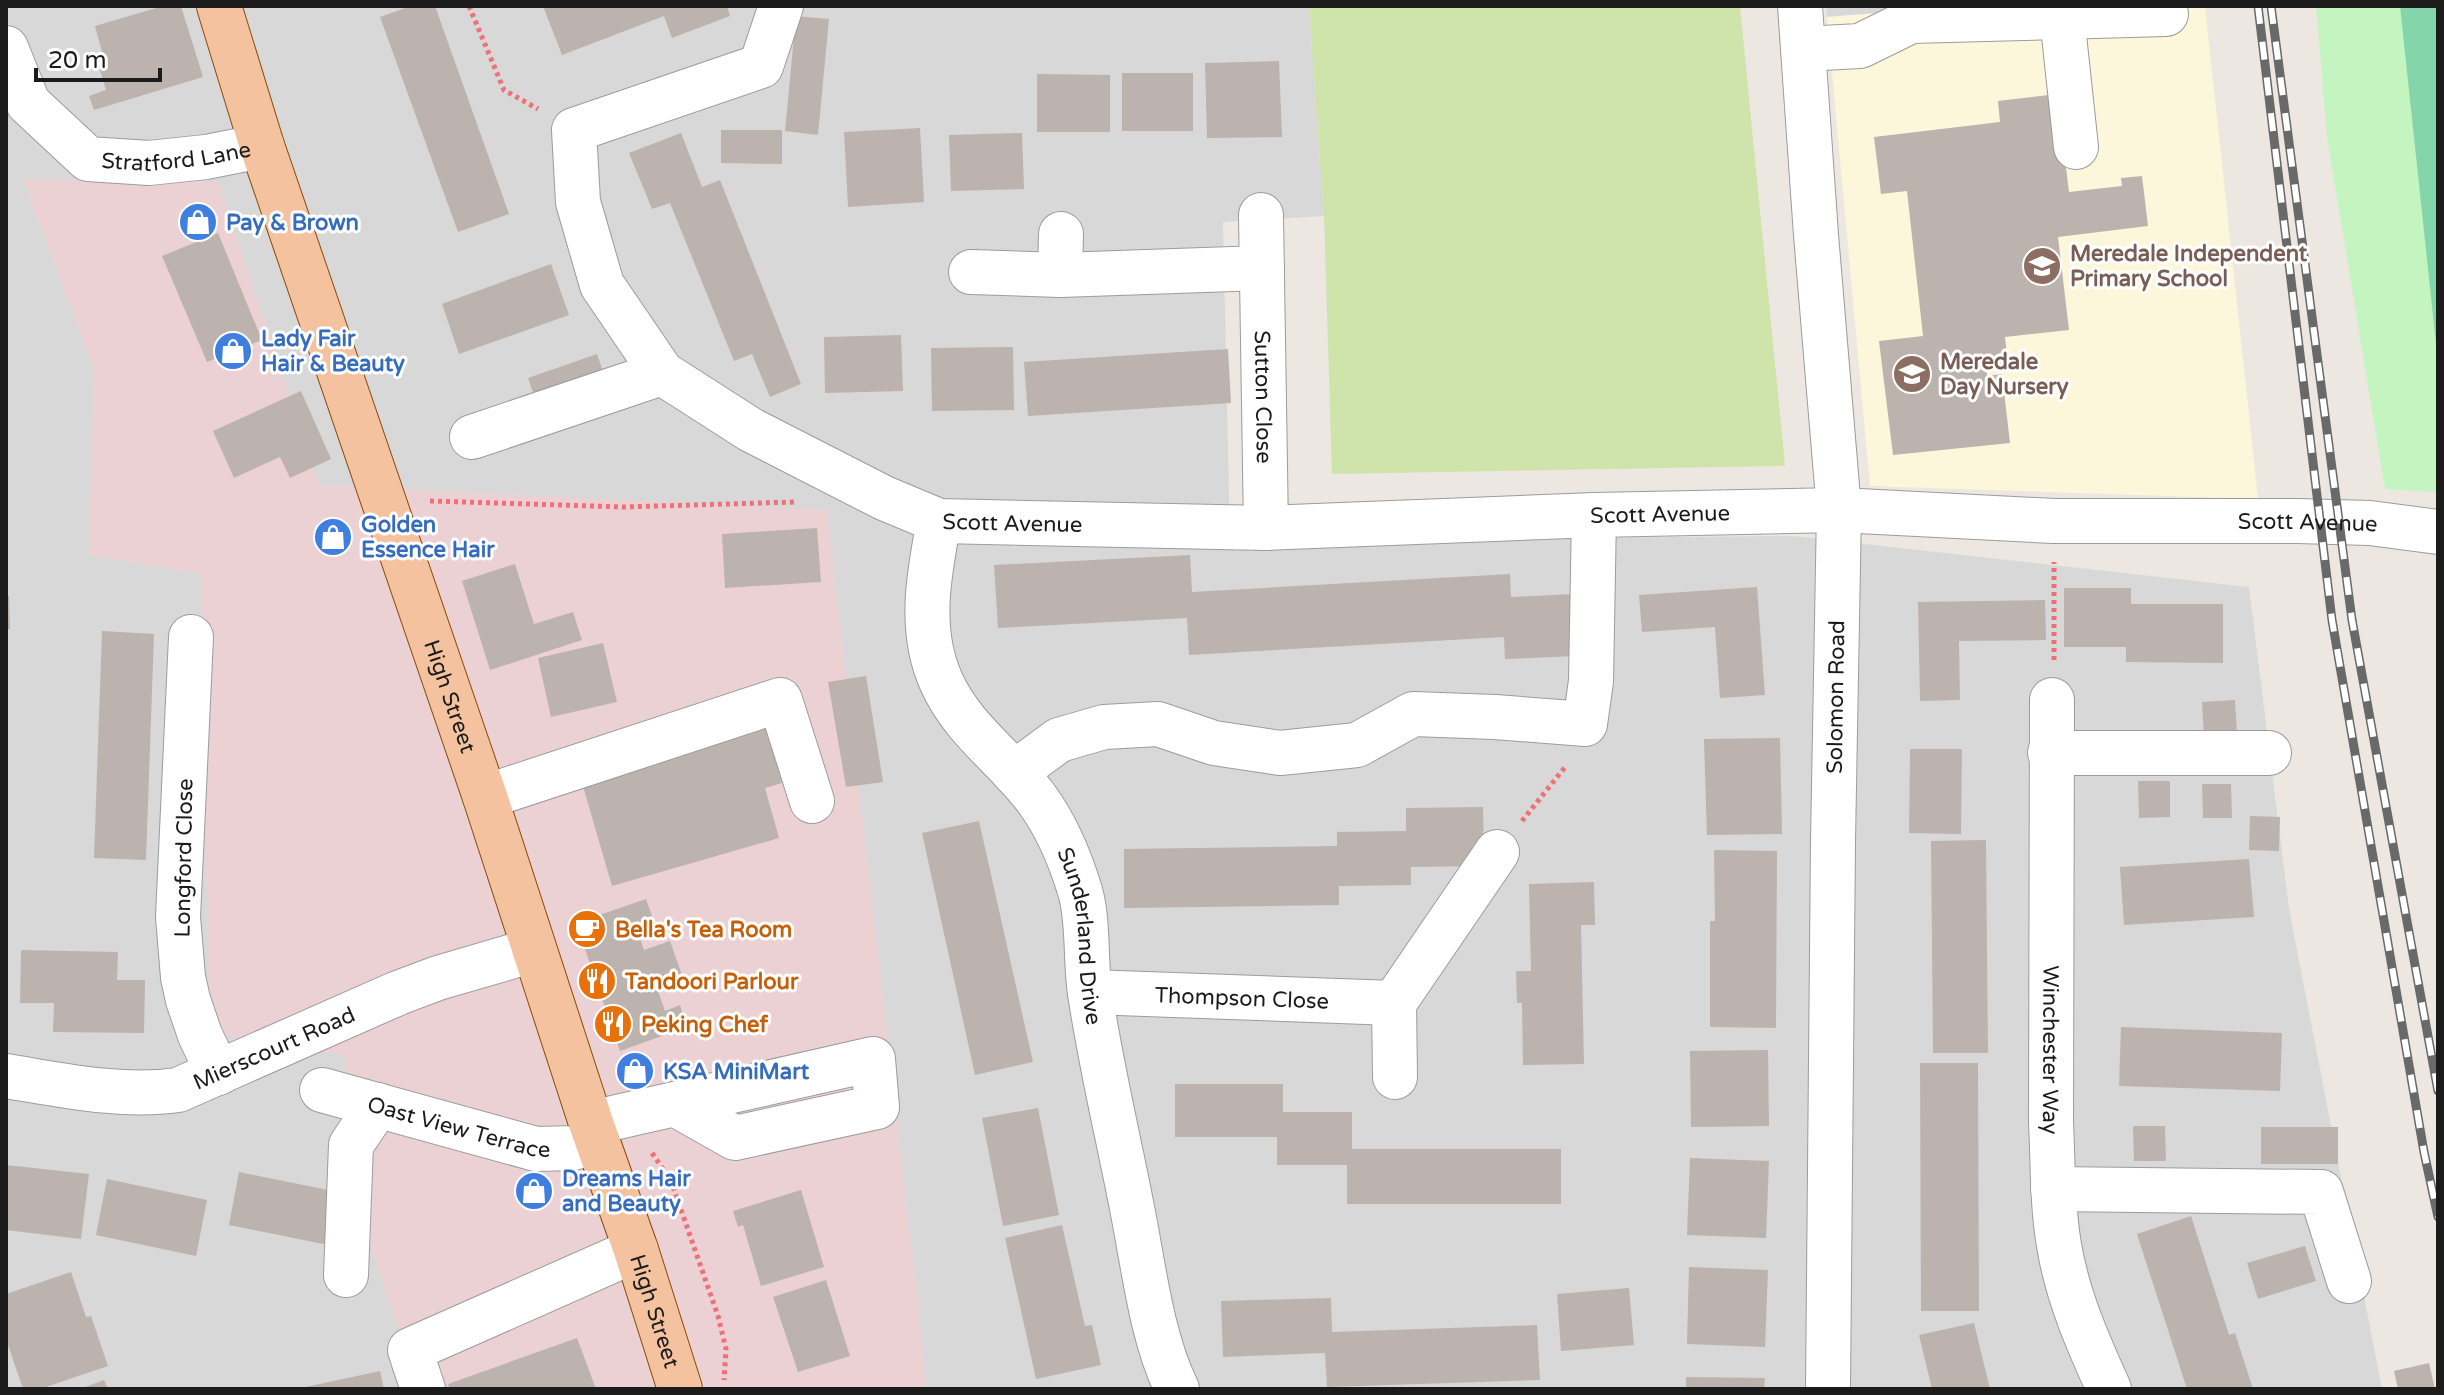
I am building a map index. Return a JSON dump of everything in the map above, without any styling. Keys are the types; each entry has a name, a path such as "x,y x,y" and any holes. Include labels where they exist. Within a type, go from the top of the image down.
{"main road":[{"name":"High Street","path":"219,6 262,146 485,797 680,1389"}],"street":[{"path":"574,130 761,66 781,6"},
{"name":"Solomon Road","path":"1800,6 1839,510 1832,873 1828,1389"},
{"path":"1803,49 1860,46 1911,21 2166,14"},
{"path":"2062,17 2076,147"},
{"name":"Stratford Lane","path":"6,48 28,103 88,159 149,163 206,157 262,146"},
{"name":"Scott Avenue","path":"574,130 578,202 602,285 662,373 751,430 884,498 939,521 1266,528 1594,515 1839,510 2054,521 2370,523 2438,532"},
{"name":"Sutton Close","path":"1261,215 1266,528"},
{"path":"971,272 1060,254 1262,268"},
{"path":"472,437 662,373"},
{"path":"1014,773 1059,740 1104,727 1158,724 1214,743 1280,753 1357,745 1413,714 1585,724 1591,681 1594,515"},
{"name":"Sunderland Drive","path":"939,521 928,579 927,618 931,650 940,680 958,711 1036,799 1071,862 1082,895 1090,992 1154,1321 1177,1389"},
{"name":"Longford Close","path":"191,637 178,917 188,1000 218,1073"},
{"path":"485,797 780,700 812,801"},
{"name":"Winchester Way","path":"2052,700 2053,1189 2058,1243 2069,1289 2109,1389"},
{"path":"2050,753 2269,753"},
{"path":"1395,1077 1394,1003 1497,852"},
{"name":"Mierscourt Road","path":"6,1076 126,1093 152,1094 178,1090 398,993 534,950"},
{"name":"Thompson Close","path":"1090,992 1394,1003"},
{"name":"Oast View Terrace","path":"322,1090 536,1149 574,1148 594,1132 675,1104"},
{"path":"346,1275 351,1145 378,1105"},
{"path":"2053,1189 2321,1192 2349,1281"},
{"path":"423,1389 410,1350 636,1250"}],"path":[{"path":"469,6 504,90 574,130"},
{"path":"383,503 420,500 623,507 808,501"},
{"path":"2052,700 2054,521"},
{"path":"1497,852 1585,743 1585,724"}],"shaded area":[{"path":"6,6 1309,6 1324,216 1223,222 1230,541 1793,536 2249,587 2289,909 2382,1389 6,1389"},
{"path":"1826,6 1970,6 1827,17"},
{"name":"Meredale Independent Primary School","path":"1970,6 2205,6 2258,499 1870,486 1827,17"},
{"path":"23,179 218,182 319,485 827,510 926,1389 418,1389 370,1244 344,1055 209,1033 202,574 89,555 94,369"}],"green space":[{"path":"1309,6 1740,6 1785,466 1332,474 1324,216"},
{"path":"2316,6 2438,6 2438,492 2385,489 2327,137"},
{"path":"2400,6 2438,6 2438,363"}],"building":[{"path":"163,6 181,6 203,77 94,110 89,96 106,90 95,54 102,52 95,26"},
{"path":"411,6 435,6 509,214 458,232 380,17"},
{"path":"543,6 727,6 730,16 672,38 664,16 562,55"},
{"path":"796,16 829,19 818,135 785,131"},
{"path":"1279,61 1282,137 1207,138 1205,63"},
{"path":"1122,73 1193,73 1193,131 1122,131"},
{"path":"1037,74 1110,75 1110,132 1037,132"},
{"path":"2057,94 2069,192 2122,186 2121,178 2142,176 2148,226 2058,237 2069,330 2005,337 2008,364 1991,366 1990,356 1985,356 1987,376 2002,374 2010,443 1893,455 1879,341 1923,336 1907,191 1881,194 1874,137 2000,122 1998,101"},
{"path":"920,128 924,202 848,207 844,132"},
{"path":"721,130 782,130 782,164 721,163"},
{"path":"681,133 702,187 720,180 801,384 770,397 752,354 734,361 670,203 652,209 629,153"},
{"path":"1022,133 1024,189 951,191 949,135"},
{"path":"218,233 262,340 207,362 162,256"},
{"path":"551,264 569,315 459,354 442,304"},
{"path":"901,335 903,391 825,393 824,337"},
{"path":"1013,347 1014,410 932,411 931,348"},
{"path":"1228,349 1231,403 1028,416 1024,362"},
{"path":"597,354 607,383 538,407 528,378"},
{"path":"301,391 331,459 290,478 280,457 234,478 213,431"},
{"path":"817,528 821,582 725,588 722,534"},
{"path":"1190,555 1192,592 1510,574 1511,597 1574,594 1577,656 1505,659 1504,637 1189,655 1187,618 998,628 994,565"},
{"path":"515,564 534,624 573,612 582,640 490,670 462,581"},
{"path":"1757,587 1765,695 1720,698 1715,627 1642,632 1639,595"},
{"path":"2064,588 2131,588 2131,604 2223,604 2223,663 2126,662 2126,647 2064,647"},
{"path":"6,596 9,596 10,629 6,629"},
{"path":"2045,600 2046,640 1959,641 1960,700 1920,701 1918,602"},
{"path":"102,631 154,634 146,860 94,858"},
{"path":"603,643 617,702 551,717 538,658"},
{"path":"866,676 883,782 846,787 828,682"},
{"path":"2235,700 2237,735 2204,737 2202,702"},
{"path":"765,723 782,783 765,788 779,838 612,886 580,776"},
{"path":"1780,738 1782,834 1707,835 1704,739"},
{"path":"1910,749 1962,749 1961,834 1909,833"},
{"path":"2138,781 2170,781 2170,817 2139,818"},
{"path":"2202,784 2231,784 2232,818 2203,818"},
{"path":"1483,807 1484,866 1411,867 1411,885 1339,886 1339,905 1124,908 1124,849 1337,846 1337,832 1406,831 1406,808"},
{"path":"2250,816 2280,817 2279,851 2249,850"},
{"path":"979,821 1033,1062 975,1075 922,833"},
{"path":"1986,840 1988,1053 1933,1053 1931,841"},
{"path":"1714,850 1777,851 1776,1028 1710,1027 1710,921 1715,921"},
{"path":"2249,859 2254,917 2124,925 2120,867"},
{"path":"1594,882 1595,925 1581,925 1584,1064 1523,1065 1522,1003 1517,1003 1516,971 1531,971 1529,884"},
{"path":"646,899 656,927 638,933 644,950 670,941 683,978 657,988 665,1011 680,1005 687,1027 620,1051 576,923"},
{"path":"21,950 118,952 117,980 145,980 144,1033 53,1032 54,1003 20,1003"},
{"path":"2121,1027 2282,1033 2280,1091 2119,1086"},
{"path":"1768,1050 1769,1126 1691,1127 1690,1051"},
{"path":"1920,1063 1978,1063 1979,1311 1921,1311"},
{"path":"1175,1084 1283,1084 1283,1112 1352,1112 1352,1149 1561,1149 1561,1204 1347,1204 1347,1165 1277,1165 1277,1137 1175,1137"},
{"path":"1038,1108 1059,1215 1003,1226 982,1118"},
{"path":"2133,1126 2165,1126 2166,1161 2134,1161"},
{"path":"2261,1127 2338,1127 2338,1164 2261,1164"},
{"path":"1690,1158 1769,1161 1766,1238 1687,1235"},
{"path":"6,1165 89,1174 81,1239 6,1230"},
{"path":"239,1172 343,1193 333,1246 229,1225"},
{"path":"107,1179 207,1200 196,1256 96,1235"},
{"path":"801,1190 824,1267 761,1286 743,1225 738,1227 733,1211"},
{"path":"2191,1216 2229,1335 2235,1333 2253,1389 2187,1389 2137,1234"},
{"path":"1062,1225 1085,1326 1092,1325 1101,1365 1036,1379 1005,1238"},
{"path":"2305,1246 2316,1281 2258,1299 2247,1263"},
{"path":"1689,1267 1768,1270 1765,1347 1687,1344"},
{"path":"71,1272 86,1317 91,1316 108,1366 40,1389 23,1389 6,1339 6,1294"},
{"path":"826,1280 850,1356 798,1372 773,1297"},
{"path":"1629,1288 1634,1345 1561,1351 1557,1294"},
{"path":"1331,1298 1332,1332 1537,1325 1540,1380 1327,1387 1325,1353 1223,1357 1221,1301"},
{"path":"1974,1323 1990,1389 1932,1389 1919,1335"},
{"path":"577,1338 596,1389 450,1389 448,1384"},
{"path":"2429,1363 2435,1389 2398,1389 2394,1371"},
{"path":"380,1371 384,1389 301,1389 301,1388"},
{"path":"1686,1377 1765,1378 1764,1389 1686,1389"},
{"path":"104,1380 108,1389 80,1389"}],"railway":[{"path":"2258,6 2332,620 2424,1152 2438,1217"},
{"path":"2271,6 2352,620 2438,1091"}],"place":[{"name":"Pay & Brown","path":"198,222"},
{"name":"Meredale Independent Primary School","path":"2042,266"},
{"name":"Lady Fair Hair & Beauty","path":"233,351"},
{"name":"Meredale Day Nursery","path":"1912,374"},
{"name":"Golden Essence Hair","path":"333,537"},
{"name":"Bella's Tea Room","path":"587,929"},
{"name":"Tandoori Parlour","path":"597,981"},
{"name":"Peking Chef","path":"613,1024"},
{"name":"KSA MiniMart","path":"635,1071"},
{"name":"Dreams Hair and Beauty","path":"534,1191"}]}
